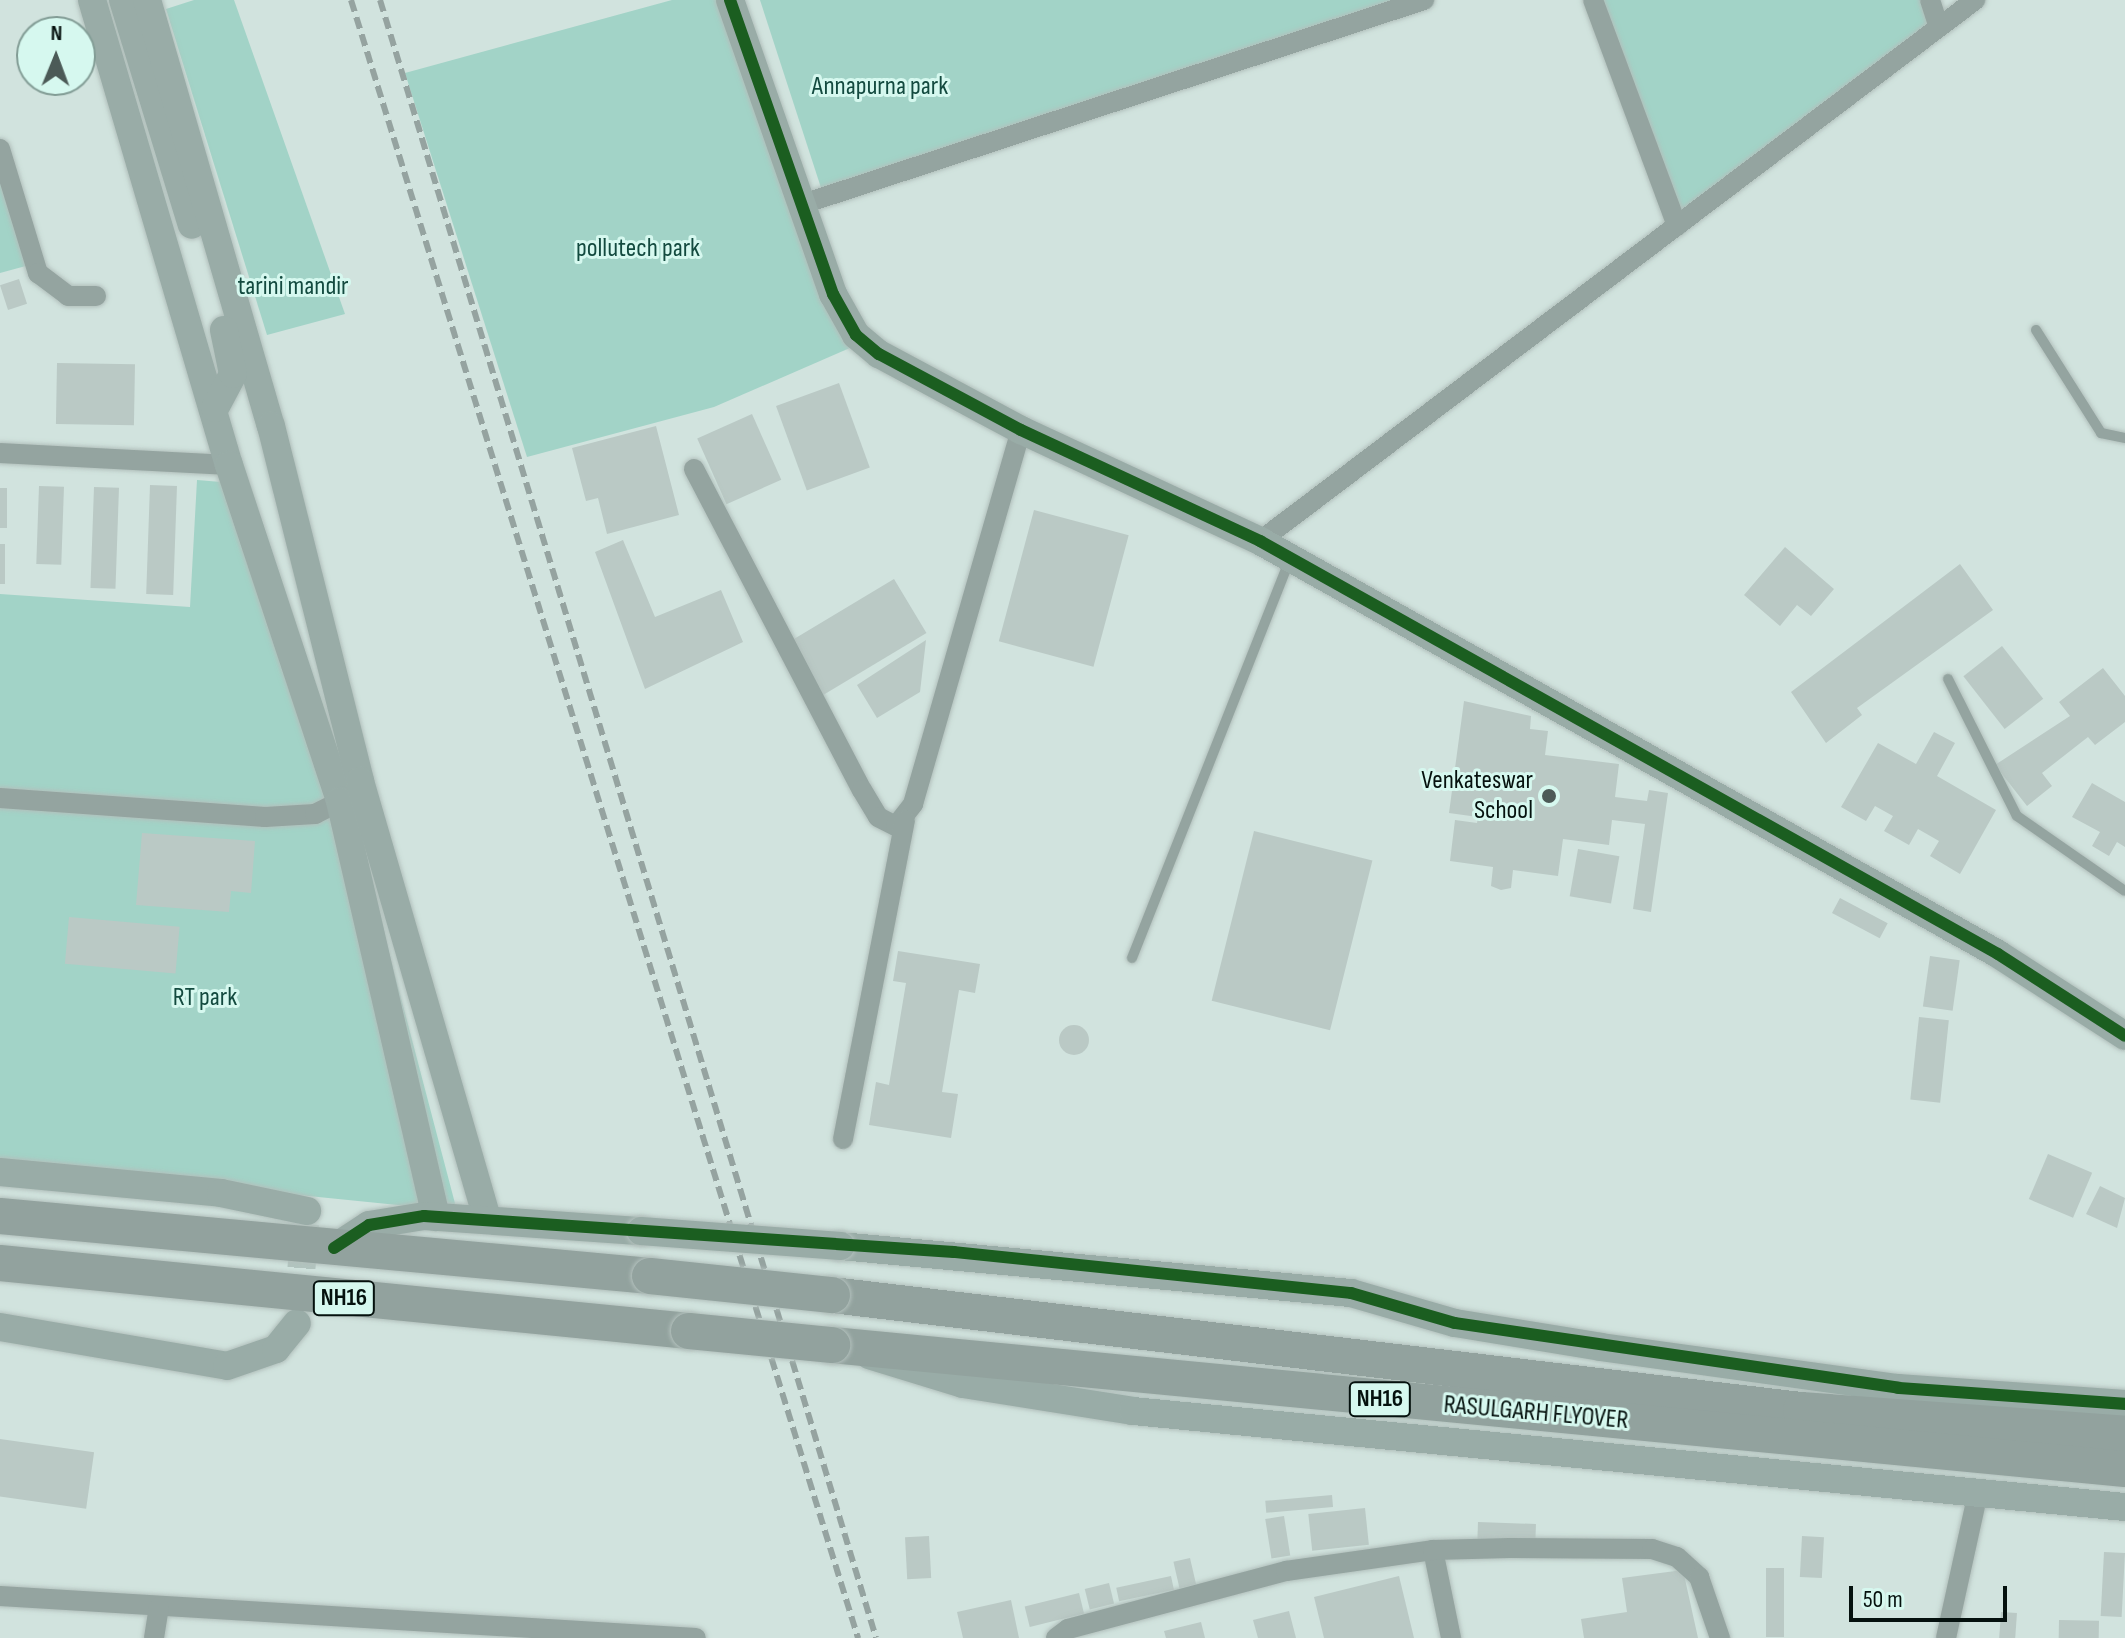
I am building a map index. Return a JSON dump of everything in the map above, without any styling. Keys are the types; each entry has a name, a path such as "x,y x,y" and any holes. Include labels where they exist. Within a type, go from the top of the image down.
{"highway":[{"name":"NH16","path":"0,1216 334,1248"},
{"name":"RASULGARH FLYOVER","path":"334,1248 832,1295 1046,1325 1801,1410 2125,1434"},
{"name":"NH16","path":"0,1263 842,1346"},
{"name":"RASULGARH FLYOVER","path":"842,1346 975,1362 2125,1469"}],"street":[{"path":"92,0 215,408 229,465 340,801 436,1217"},
{"path":"123,0 232,357 230,386 215,408"},
{"path":"147,0 262,396 360,781 487,1217"},
{"path":"730,0 833,294 856,335 879,354 1021,430 1290,557 1998,954 2125,1036"},
{"path":"800,205 1424,0"},
{"path":"1593,0 1677,226"},
{"path":"1930,0 1939,27"},
{"path":"1260,541 1975,0"},
{"path":"0,149 38,273 68,296 96,296"},
{"path":"232,357 262,396"},
{"path":"843,1139 905,820 1021,430"},
{"path":"0,453 229,465"},
{"path":"694,469 878,817 896,826 905,820"},
{"path":"0,798 265,817 315,814 340,801"},
{"path":"0,1172 221,1193 307,1211"},
{"path":"334,1248 369,1225 436,1217 487,1217 840,1246 1351,1293 1455,1323 1601,1347 1898,1388 2125,1404"},
{"path":"0,1327 227,1366 276,1349 297,1323"},
{"path":"842,1346 901,1370 963,1384 1133,1411 1977,1497 2125,1507"},
{"path":"1946,1638 1977,1497"},
{"path":"1056,1638 1068,1629 1286,1571 1433,1550 1652,1549 1677,1557 1699,1577 1720,1638"},
{"path":"1433,1550 1451,1638"},
{"path":"0,1596 568,1636 696,1638"},
{"path":"154,1638 159,1607"}],"lane":[{"path":"2036,330 2101,433 2125,438"},
{"path":"1132,958 1290,557"},
{"path":"1948,679 2017,816 2125,891"}],"green space":[{"name":"tarini mandir","path":"194,0 234,0 345,314 267,335 166,9"},
{"name":"pollutech park","path":"672,0 729,0 859,344 714,407 527,457 405,73"},
{"name":"Annapurna park","path":"760,0 1420,0 824,197"},
{"path":"1594,0 1930,0 1939,26 1677,225"},
{"path":"0,137 33,264 0,273"},
{"name":"RT park","path":"197,480 221,482 351,808 457,1211 0,1165 0,594 190,607"}],"building":[{"path":"19,279 27,304 8,310 0,285"},
{"path":"57,363 135,364 134,425 56,424"},
{"path":"839,383 870,468 807,490 776,406"},
{"path":"752,414 781,480 726,504 697,438"},
{"path":"656,426 679,515 607,534 598,498 586,501 572,448"},
{"path":"150,485 177,486 173,595 146,594"},
{"path":"39,486 64,487 61,565 36,564"},
{"path":"94,487 119,488 115,589 90,588"},
{"path":"0,488 7,488 7,528 0,528"},
{"path":"1034,510 1129,535 1093,667 999,641"},
{"path":"623,540 655,617 721,590 743,642 645,689 595,552"},
{"path":"0,544 5,544 5,584 0,584"},
{"path":"1785,547 1834,589 1811,616 1797,605 1780,626 1744,595"},
{"path":"1960,564 1993,610 1857,708 1862,715 1826,743 1791,692"},
{"path":"894,579 926,633 823,695 790,641"},
{"path":"926,640 920,692 877,718 857,685"},
{"path":"2002,646 2043,699 2005,729 1963,676"},
{"path":"2103,668 2125,696 2125,722 2095,745 2088,737 2042,773 2052,786 2027,806 1995,765 2070,716 2059,702"},
{"path":"1464,701 1531,716 1530,729 1548,731 1545,755 1619,764 1615,797 1647,801 1649,790 1668,793 1651,912 1633,909 1645,824 1612,820 1609,845 1563,839 1558,876 1513,870 1511,888 1501,890 1491,886 1493,867 1450,861 1455,820 1477,823 1478,817 1449,813"},
{"path":"1934,732 1955,743 1937,776 1996,810 1960,874 1930,856 1939,841 1918,829 1909,845 1884,831 1893,816 1875,806 1866,821 1841,807 1878,743 1916,764"},
{"path":"2092,783 2125,802 2125,847 2117,842 2109,856 2092,846 2100,832 2072,817"},
{"path":"1254,831 1372,861 1330,1030 1212,1001"},
{"path":"142,833 255,841 251,893 231,891 229,912 136,905"},
{"path":"1578,849 1619,856 1611,904 1570,896"},
{"path":"1840,898 1888,923 1880,938 1832,913"},
{"path":"69,917 180,927 175,973 65,964"},
{"path":"898,951 980,964 975,993 959,990 942,1092 958,1094 951,1138 869,1125 876,1082 889,1085 906,983 893,981"},
{"path":"1930,956 1960,960 1953,1011 1923,1007"},
{"path":"1919,1017 1949,1020 1940,1103 1910,1100"},
{"path":"1074,1025 1085,1029 1089,1040 1085,1051 1074,1055 1063,1051 1059,1040 1063,1029"},
{"path":"2048,1154 2092,1173 2073,1218 2029,1199"},
{"path":"2100,1186 2125,1198 2117,1228 2086,1214"},
{"path":"0,1439 94,1452 86,1509 0,1497"},
{"path":"1332,1495 1333,1507 1266,1513 1265,1501"},
{"path":"1365,1508 1369,1545 1312,1551 1308,1514"},
{"path":"1284,1516 1290,1556 1271,1558 1265,1519"},
{"path":"1478,1522 1536,1524 1535,1542 1477,1540"},
{"path":"929,1536 931,1578 907,1579 905,1537"},
{"path":"1802,1536 1824,1537 1822,1578 1800,1577"},
{"path":"2104,1552 2125,1553 2122,1617 2101,1616"},
{"path":"1190,1558 1196,1584 1180,1588 1173,1562"},
{"path":"1766,1568 1784,1568 1784,1637 1766,1637"},
{"path":"1683,1570 1698,1638 1584,1638 1581,1619 1627,1612 1622,1578"},
{"path":"1171,1576 1174,1590 1119,1601 1116,1588"},
{"path":"1399,1576 1414,1638 1324,1638 1314,1597"},
{"path":"1109,1583 1114,1603 1090,1609 1085,1589"},
{"path":"1079,1593 1084,1613 1030,1627 1025,1607"},
{"path":"1011,1600 1019,1638 963,1638 957,1612"},
{"path":"1289,1611 1296,1638 1258,1638 1253,1620"},
{"path":"2001,1612 2017,1613 2015,1638 1999,1638"},
{"path":"2059,1620 2099,1621 2099,1638 2059,1638"},
{"path":"1201,1622 1205,1638 1166,1638 1164,1631"}],"tunnel":[{"path":"298,1310 305,1224"}],"railway":[{"path":"351,0 858,1638"},
{"path":"380,0 876,1638"}],"cycle path":[{"path":"730,0 833,294 856,335 879,354 1021,430 1260,541 1998,954 2125,1036"},
{"path":"334,1248 369,1225 424,1216 954,1252 1351,1293 1455,1323 1898,1388 2125,1404"}],"place":[{"name":"Venkateswar School","path":"1549,796"}]}
